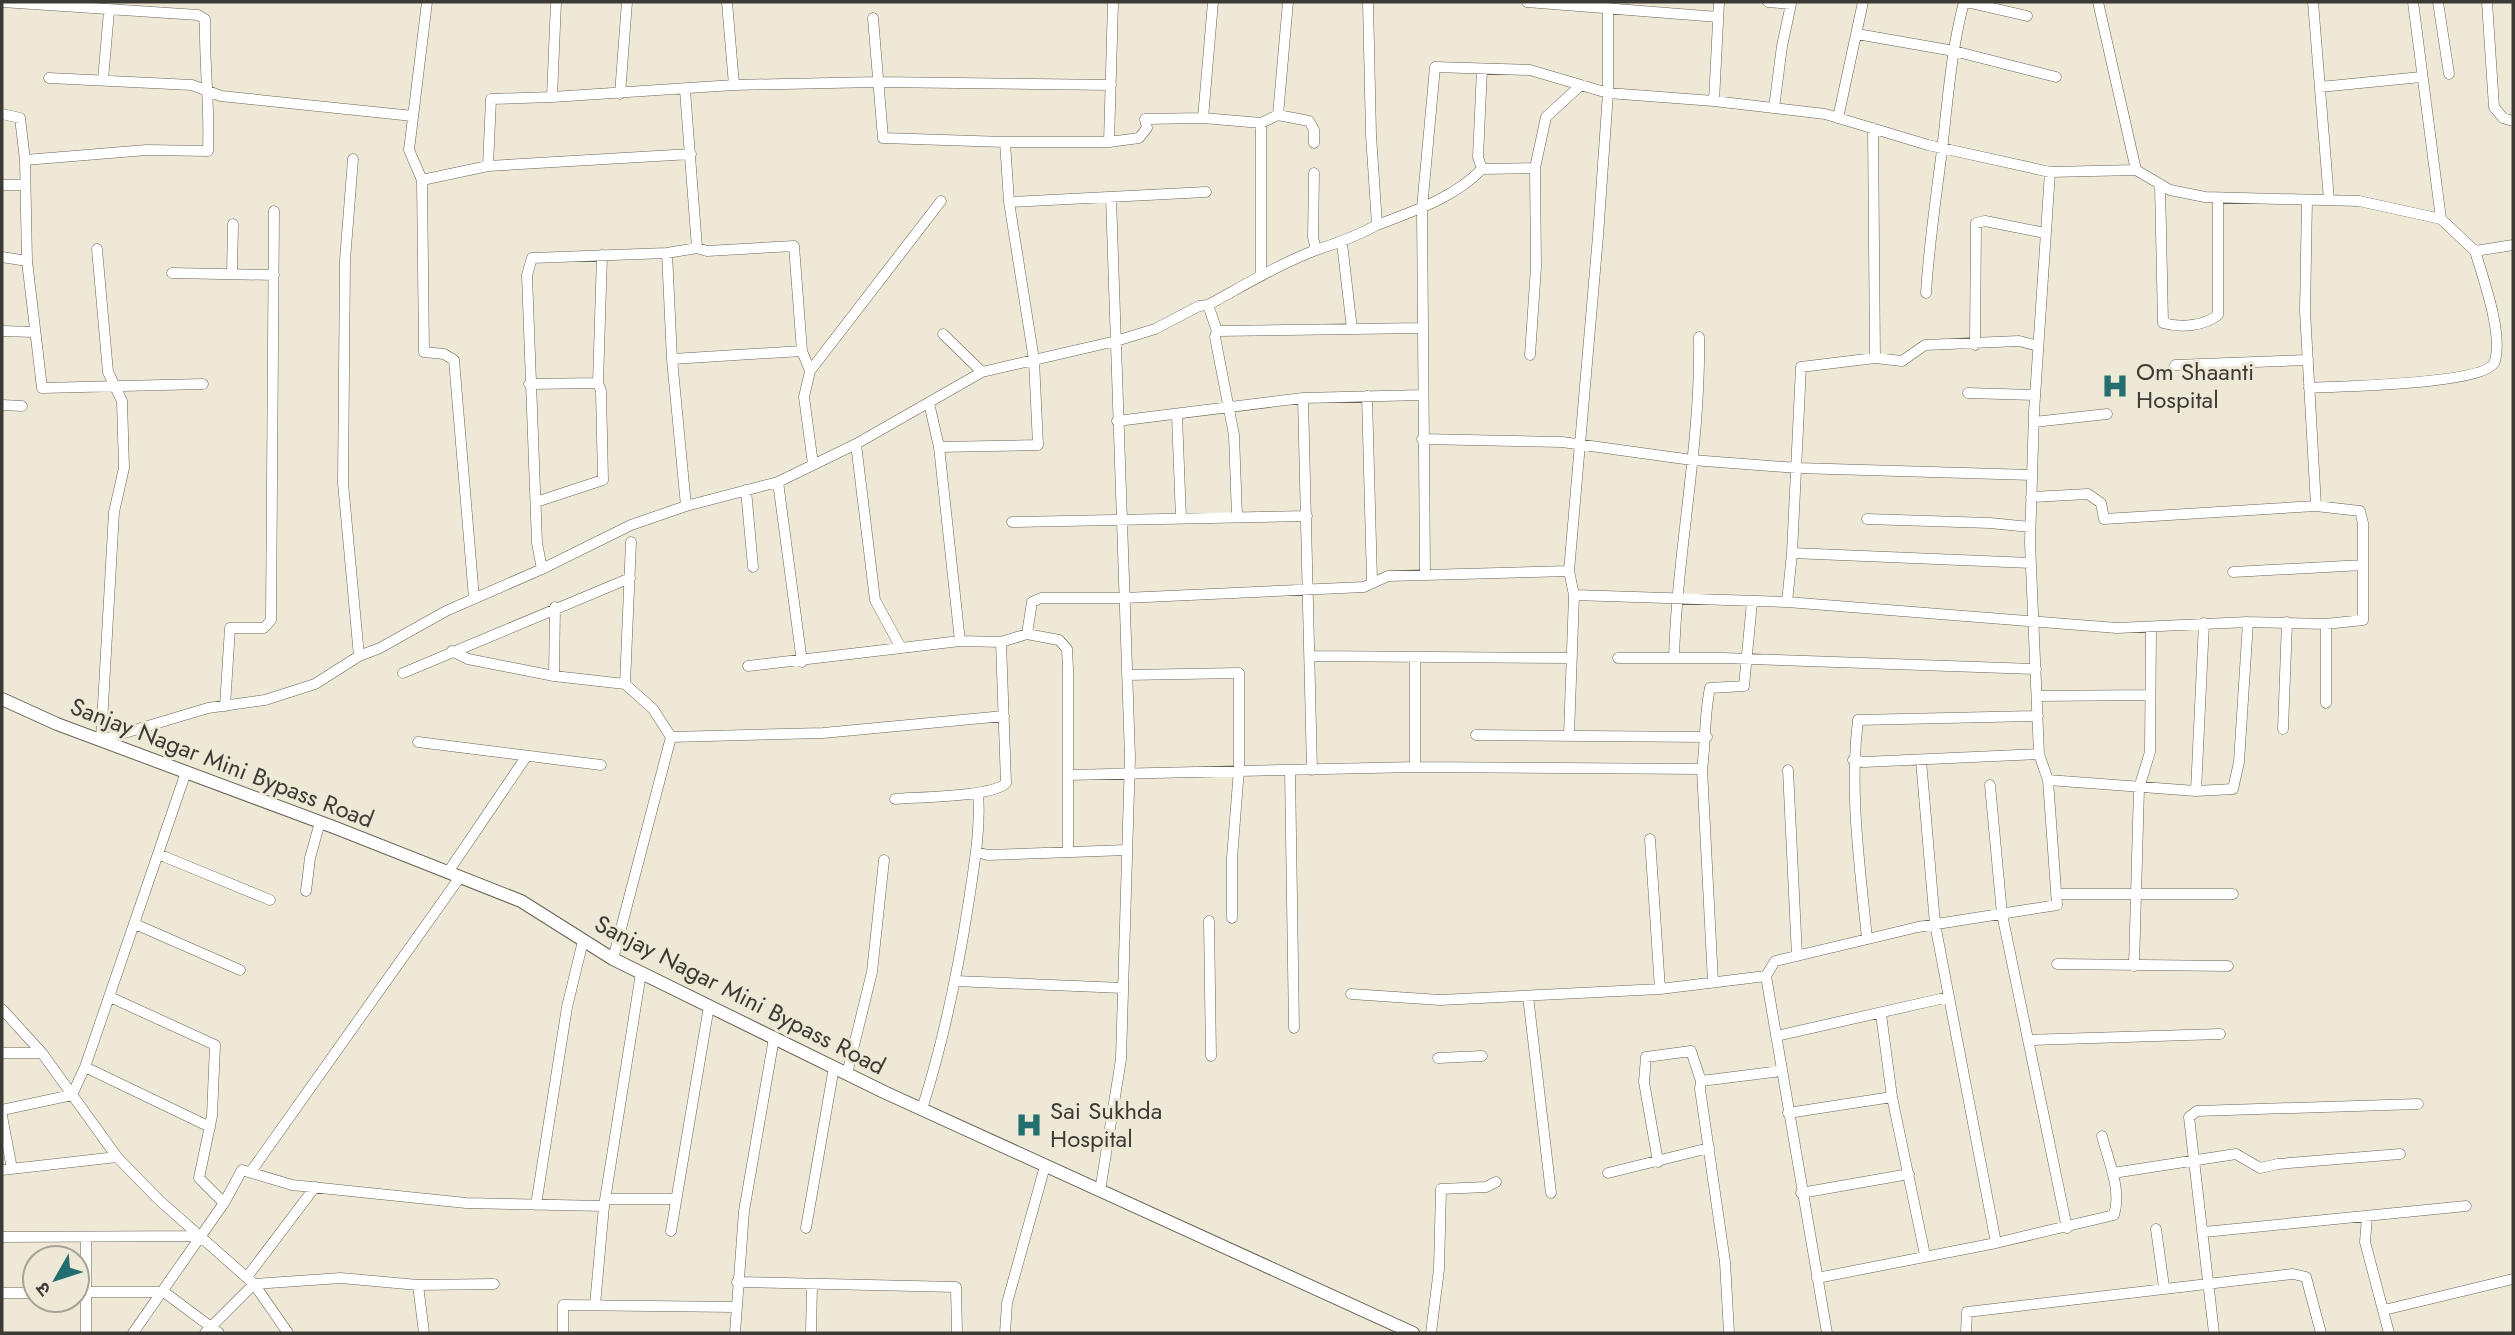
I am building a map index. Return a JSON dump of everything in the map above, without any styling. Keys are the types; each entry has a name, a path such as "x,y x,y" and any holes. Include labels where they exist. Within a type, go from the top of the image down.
{"street":[{"path":"2,2 68,4 110,11 148,6 198,15 205,19 206,92 210,104 208,150 147,150 24,160"},
{"path":"428,2 410,150 422,180 424,352 444,354 454,360 474,598"},
{"path":"552,97 556,2"},
{"path":"620,94 627,2"},
{"path":"727,2 734,86"},
{"path":"1109,142 1112,2"},
{"path":"1203,118 1213,2"},
{"path":"1278,115 1288,2"},
{"path":"1368,2 1371,135 1377,225"},
{"path":"1527,2 1718,17"},
{"path":"1714,100 1719,2"},
{"path":"1768,2 1791,4 1782,46 1774,108"},
{"path":"1838,118 1863,2"},
{"path":"1926,293 1930,229 1942,148 1944,110 1965,2 2027,16"},
{"path":"2098,2 2136,170"},
{"path":"2312,2 2329,200"},
{"path":"2413,2 2441,219"},
{"path":"2438,2 2449,74"},
{"path":"2487,2 2494,107 2503,118 2513,121"},
{"path":"1569,735 1574,595 1569,571 1608,93 1608,8"},
{"path":"103,80 110,11"},
{"path":"873,18 876,82 883,138 1109,142 1139,138 1147,128 1145,119 1203,118 1261,123 1278,115 1309,121 1314,130 1314,143"},
{"path":"1857,34 1954,51 2056,77"},
{"path":"1425,573 1422,208 1435,68 1530,69 1608,93 1714,100 1838,118 1942,148 2050,172 2136,170 2170,190 2218,198 2359,201 2441,219 2476,251 2496,341 2495,362 2489,370 2460,378 2309,388"},
{"path":"1482,69 1478,157 1482,169"},
{"path":"48,78 192,85 206,92 413,116"},
{"path":"2320,87 2421,78"},
{"path":"488,166 491,99 734,86 876,82 1111,85"},
{"path":"1530,355 1536,267 1535,168 1546,117 1581,85"},
{"path":"685,90 697,248"},
{"path":"2,114 20,118 27,261 43,388 203,384"},
{"path":"1261,123 1261,276"},
{"path":"1873,128 1875,358"},
{"path":"939,447 1038,445 1034,360 1009,202 1005,142"},
{"path":"422,180 488,166 691,154"},
{"path":"353,159 345,260 343,483 359,656"},
{"path":"97,249 108,372 122,401 124,468 114,512 101,740 208,708 265,700 315,684 359,656 474,598 542,569 631,525 686,506 778,482 856,444 982,372 1116,341 1155,329 1316,250 1342,243 1377,225 1422,208 1467,184 1482,169 1535,168"},
{"path":"1827,1333 1766,976 1774,961 1935,924 2057,905 2048,780 2039,754 2030,527 2035,395 2050,172"},
{"path":"1314,173 1313,237 1316,250"},
{"path":"2160,184 2164,323 2171,325 2208,323 2218,315 2218,198"},
{"path":"2,185 23,185"},
{"path":"1009,202 1206,192"},
{"path":"1100,1191 1121,1059 1130,775 1111,197"},
{"path":"2307,200 2308,360 2316,506"},
{"path":"813,464 804,397 810,371 941,201"},
{"path":"225,706 230,628 264,628 271,620 274,211"},
{"path":"1975,345 1976,223 1984,221 2045,233"},
{"path":"232,274 233,224"},
{"path":"1342,243 1352,329"},
{"path":"2476,251 2513,244"},
{"path":"542,569 529,384 527,275 532,258 667,253 697,248 707,251 794,246 802,351 810,371"},
{"path":"667,253 672,359 686,506"},
{"path":"536,502 603,480 601,391 598,383 602,255"},
{"path":"2,257 27,261"},
{"path":"172,273 274,275"},
{"path":"1208,305 1217,331 1215,337 1234,435 1237,516"},
{"path":"1217,331 1421,328"},
{"path":"2,331 34,332"},
{"path":"943,334 982,372"},
{"path":"1674,658 1676,597 1692,460 1699,337"},
{"path":"1787,602 1801,367 1875,358 1902,361 1925,345 1975,345 2019,341 2038,346"},
{"path":"672,359 802,351"},
{"path":"2175,365 2308,360"},
{"path":"529,384 598,383"},
{"path":"1968,393 2035,395"},
{"path":"1117,421 1177,416 1227,406 1303,398 1422,395"},
{"path":"1367,396 1372,581"},
{"path":"1303,398 1312,770"},
{"path":"929,403 939,447 960,642"},
{"path":"2,405 22,405"},
{"path":"2034,422 2107,414"},
{"path":"1177,416 1181,518"},
{"path":"1422,439 1562,442 1692,460 1797,468 2032,475"},
{"path":"856,444 875,600 901,648"},
{"path":"778,482 802,662"},
{"path":"746,490 753,567"},
{"path":"1574,595 1723,597 1752,603 1787,602 2117,628 2248,622 2326,624 2363,621 2362,514 2353,509 2316,506 2104,519 2101,503 2088,494 2031,497"},
{"path":"1012,522 1307,516"},
{"path":"1867,519 2030,527"},
{"path":"625,684 631,542"},
{"path":"1792,553 2031,562"},
{"path":"2233,572 2363,565"},
{"path":"1027,634 1032,602 1041,598 1124,598 1364,587 1372,581 1388,576 1425,573 1569,571"},
{"path":"403,673 555,607 630,578"},
{"path":"1713,982 1702,769 1707,737 1706,705 1710,688 1744,686 1752,603"},
{"path":"554,676 555,607"},
{"path":"2048,780 2196,791 2226,792 2236,787 2248,622"},
{"path":"2283,729 2287,622"},
{"path":"2196,791 2204,624"},
{"path":"2326,624 2326,703"},
{"path":"2134,966 2139,788 2150,752 2148,743 2151,704 2148,695 2151,627"},
{"path":"748,666 960,642 1001,642 1027,634 1059,640 1067,649 1068,851"},
{"path":"895,799 978,793 1002,788 1006,783 1001,642"},
{"path":"452,651 468,659 554,676 625,684 653,709 671,737 612,959"},
{"path":"1311,656 1570,658"},
{"path":"1415,658 1415,767"},
{"path":"1618,658 2036,669"},
{"path":"1127,675 1239,673 1239,769 1232,859 1232,918"},
{"path":"2037,696 2148,695"},
{"name":"Sanjay Nagar Mini Bypass Road","path":"2,699 101,740 521,901 612,959 774,1038 1045,1166 1413,1333"},
{"path":"671,737 823,733 1004,716"},
{"path":"1867,939 1853,760 1858,720 2038,716"},
{"path":"1476,735 1707,737"},
{"path":"418,742 601,765"},
{"path":"1853,760 1864,762 2039,754"},
{"path":"252,1170 454,875 526,757"},
{"path":"1922,760 1935,924 1996,1243"},
{"path":"1068,775 1415,767 1702,769"},
{"path":"1788,770 1797,956"},
{"path":"1290,771 1294,1028"},
{"path":"72,1095 110,997 186,772"},
{"path":"1990,785 2002,914 2067,1228"},
{"path":"922,1109 956,981 976,852 978,793"},
{"path":"306,891 320,822"},
{"path":"1650,839 1660,989"},
{"path":"976,852 988,855 1127,850"},
{"path":"158,854 270,900"},
{"path":"847,1073 872,972 884,860"},
{"path":"2056,894 2234,894"},
{"path":"1209,920 1211,1056"},
{"path":"135,924 240,970"},
{"path":"536,1205 567,1007 583,941"},
{"path":"2057,964 2228,967"},
{"path":"595,1305 605,1202 641,973"},
{"path":"1351,994 1440,1000 1660,989 1766,976"},
{"path":"956,981 1123,988"},
{"path":"1528,996 1551,1194"},
{"path":"110,997 215,1045 210,1127 199,1178 224,1203"},
{"path":"1776,1037 1949,997"},
{"path":"671,1231 709,1006"},
{"path":"2,1009 41,1053 117,1157 159,1200 250,1280 288,1333"},
{"path":"1881,1014 1892,1097 1925,1255"},
{"path":"2028,1040 2220,1034"},
{"path":"735,1333 744,1211 774,1038"},
{"path":"1658,1162 1644,1082 1646,1058 1690,1051 1701,1081 1725,1262 1729,1333"},
{"path":"2,1053 41,1053"},
{"path":"1438,1058 1482,1056"},
{"path":"85,1067 210,1127"},
{"path":"806,1228 834,1067"},
{"path":"1701,1081 1781,1071"},
{"path":"2,1110 72,1095"},
{"path":"1788,1113 1892,1097"},
{"path":"2214,1333 2189,1117 2197,1111 2418,1104"},
{"path":"2,1116 7,1169 117,1157"},
{"path":"1817,1278 2067,1228 2114,1215 2116,1205 2113,1173 2102,1136"},
{"path":"1608,1173 1709,1148"},
{"path":"2113,1173 2236,1154 2260,1168 2278,1164 2400,1154"},
{"path":"1005,1333 1007,1303 1045,1166"},
{"path":"133,1333 202,1236 242,1170 252,1170 292,1185 466,1203 536,1205 675,1199"},
{"path":"1801,1193 1909,1174"},
{"path":"1431,1333 1439,1269 1441,1188 1486,1186 1496,1182"},
{"path":"91,1292 164,1292 211,1331 315,1187"},
{"path":"2204,1232 2466,1206"},
{"path":"2367,1217 2365,1242 2389,1333"},
{"path":"2156,1229 2164,1287"},
{"path":"2,1237 202,1236"},
{"path":"85,1244 86,1237"},
{"path":"1966,1333 1967,1312 2293,1274 2306,1277 2321,1333"},
{"path":"250,1280 341,1278 418,1285 494,1284"},
{"path":"2384,1310 2513,1279"},
{"path":"737,1282 956,1287 957,1333"},
{"path":"811,1333 812,1284"},
{"path":"418,1285 424,1333"},
{"path":"2,1293 21,1293"},
{"path":"563,1333 563,1305 735,1307"},
{"path":"84,1314 86,1333"}],"place":[{"name":"Om Shaanti Hospital","path":"2115,386"},
{"name":"Sai Sukhda Hospital","path":"1029,1125"}]}
